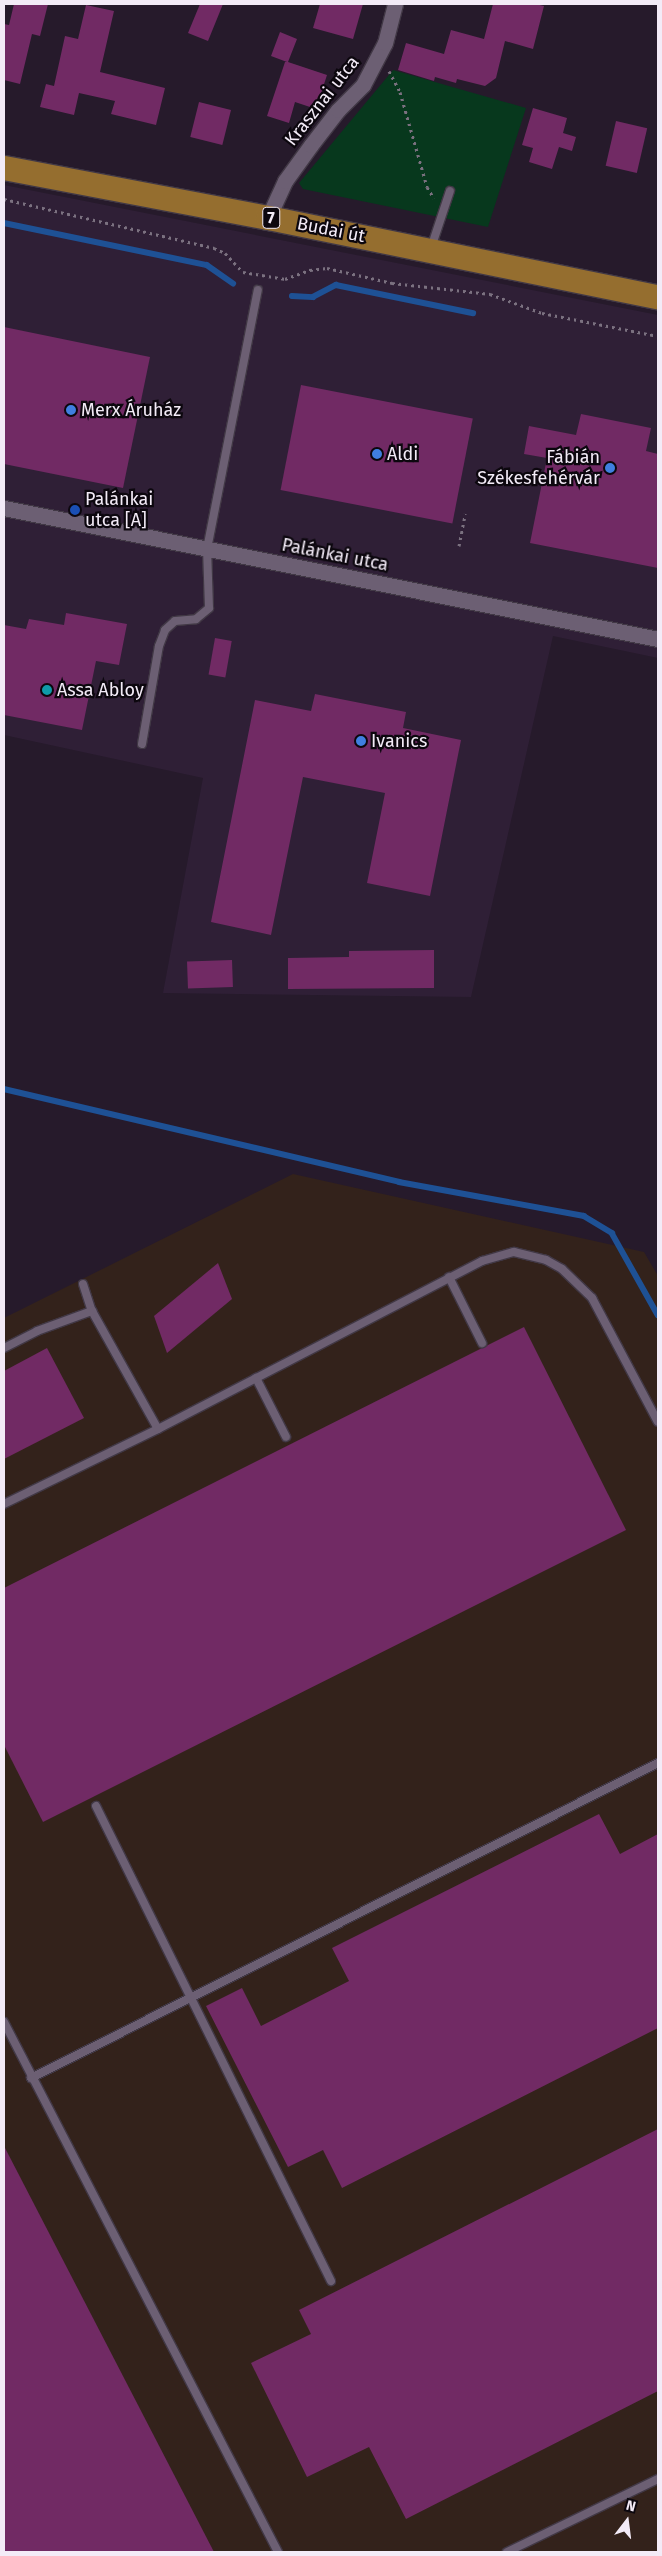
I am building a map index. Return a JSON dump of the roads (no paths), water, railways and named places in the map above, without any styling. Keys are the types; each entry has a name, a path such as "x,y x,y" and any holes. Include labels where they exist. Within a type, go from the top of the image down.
{"main road":[{"name":"Budai út","path":"4,168 268,218 658,296"}],"street":[{"name":"Krasznai utca","path":"268,218 285,181 338,110 363,85 380,54 395,4"},
{"name":"Palánkai utca","path":"4,508 658,639"}],"lane":[{"path":"430,250 450,191"},
{"path":"142,744 158,646 165,630 175,621 196,619 209,608 207,549 258,290"},
{"path":"4,1504 158,1429 449,1277 482,1261 514,1252 546,1260 562,1269 592,1298 658,1422"},
{"path":"449,1277 482,1343"},
{"path":"83,1284 92,1311 158,1429"},
{"path":"4,1348 37,1331 92,1311"},
{"path":"256,1378 286,1437"},
{"path":"31,2078 658,1763"},
{"path":"96,1806 189,1999 331,2281"},
{"path":"4,2022 31,2078 278,2552"},
{"path":"507,2552 658,2479"}],"waterway":[{"path":"4,223 207,265 233,283"},
{"path":"292,296 313,297 336,285 473,313"},
{"path":"4,1089 399,1182 584,1216 612,1233 658,1315"}],"place":[{"name":"Merx Áruház","path":"71,410"},
{"name":"Aldi","path":"377,454"},
{"name":"Fábián Székesfehérvár","path":"610,468"},
{"name":"Palánkai utca [A]","path":"75,510"},
{"name":"Assa Abloy","path":"47,690"},
{"name":"Ivanics","path":"361,741"}]}
